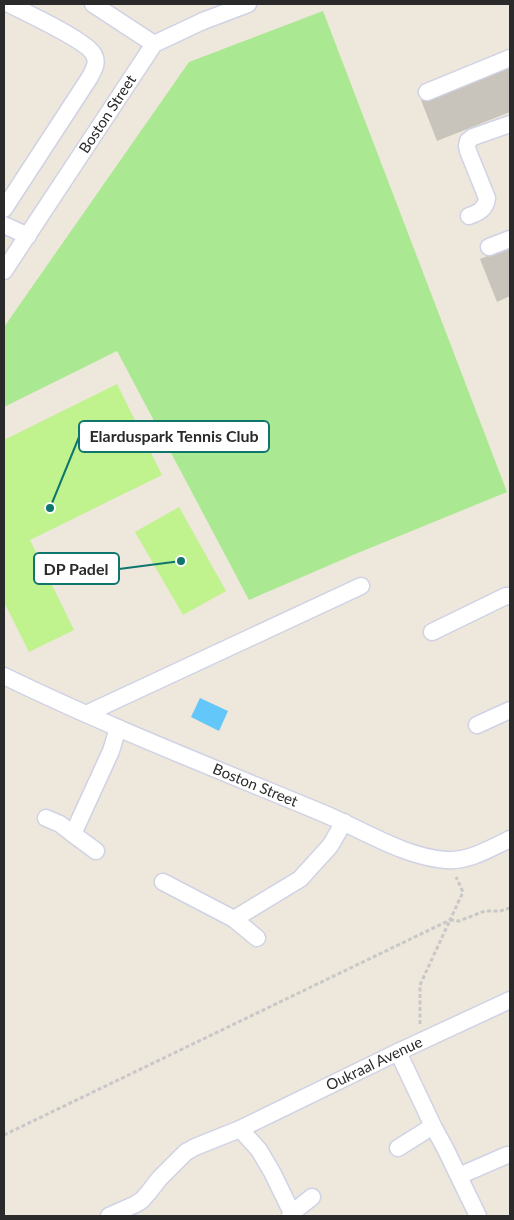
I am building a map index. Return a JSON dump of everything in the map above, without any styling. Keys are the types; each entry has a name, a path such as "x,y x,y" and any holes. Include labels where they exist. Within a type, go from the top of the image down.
{"street":[{"path":"4,208 96,65 94,54 79,41 9,4"},
{"path":"93,4 154,44 204,21 248,4"},
{"name":"Boston Street","path":"4,271 154,44"},
{"path":"427,92 510,58"},
{"path":"469,216 478,212 486,204 487,198 468,151 468,141 510,124"},
{"path":"4,225 28,236"},
{"path":"488,247 510,239"},
{"path":"86,714 361,586"},
{"path":"432,632 506,596 510,596"},
{"name":"Boston Street","path":"4,676 62,704 344,822 397,848 421,856 448,860 462,859 510,839"},
{"path":"477,725 510,710"},
{"path":"73,834 110,751 118,728"},
{"path":"46,818 60,824 96,852"},
{"path":"234,919 300,879 330,846 344,822"},
{"path":"163,882 234,919 257,938"},
{"name":"Oukraal Avenue","path":"109,1216 142,1200 186,1152 195,1147 240,1129 510,1000"},
{"path":"398,1052 478,1216"},
{"path":"398,1148 433,1126"},
{"path":"240,1129 259,1150 272,1172 291,1214 312,1197"},
{"path":"460,1176 507,1155"}],"path":[{"path":"420,1042 420,985 463,892 448,860"},
{"path":"4,1135 450,920 458,921 485,911 510,908"}],"green space":[{"path":"323,11 507,492 249,600 117,351 4,407 4,327 189,62"},
{"path":"117,384 162,475 30,540 74,630 29,652 4,602 4,440"},
{"path":"179,507 226,591 183,615 135,532"}],"water":[{"path":"200,698 228,711 219,731 191,717"}],"building":[{"path":"510,65 510,112 437,141 421,100"},
{"path":"510,247 510,296 497,302 480,259"}],"place":[{"name":"Elarduspark Tennis Club","path":"50,508"},
{"name":"DP Padel","path":"181,561"}]}
